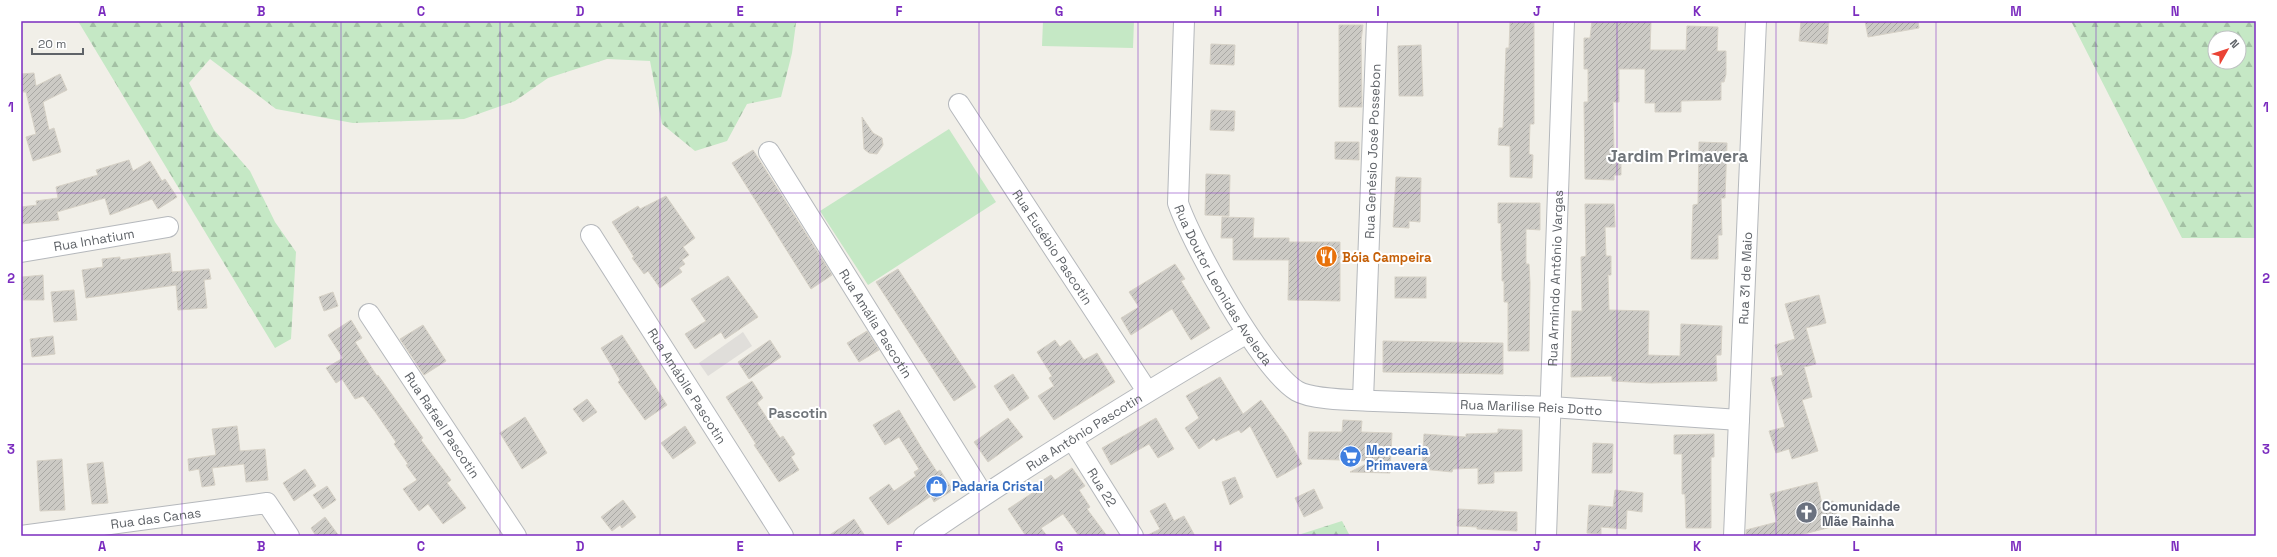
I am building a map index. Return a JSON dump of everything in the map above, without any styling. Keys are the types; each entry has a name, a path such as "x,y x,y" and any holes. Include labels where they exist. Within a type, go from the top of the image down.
{"street":[{"name":"Rua Doutor Leonidas Aveleda","path":"1184,21 1178,203 1185,226 1247,333 1281,377 1298,392 1323,398"},
{"name":"Rua Genésio José Possebon","path":"1364,400 1377,21"},
{"name":"Rua Armindo Antônio Vargas","path":"1546,536 1564,21"},
{"name":"Rua 31 de Maio","path":"1734,536 1756,21"},
{"name":"Rua Eusébio Pascotin","path":"959,104 1147,391"},
{"name":"Rua Amália Pascotin","path":"769,152 983,495"},
{"name":"Rua Inhatium","path":"21,252 168,227"},
{"name":"Rua Amábile Pascotin","path":"591,235 783,536"},
{"name":"Rua Rafael Pascotin","path":"369,314 516,536"},
{"name":"Rua Antônio Pascotin","path":"924,536 983,495 1072,438 1147,391 1247,333"},
{"name":"Rua Marilise Reis Dotto","path":"1323,398 1551,407 1739,420"},
{"name":"Rua 22","path":"1072,438 1133,536"},
{"name":"Rua das Canas","path":"21,536 66,533 267,503 289,536"}],"shaded area":[{"path":"743,332 752,346 708,376 699,363"}],"green space":[{"path":"78,21 798,21 796,23 792,53 781,97 747,104 727,141 695,151 662,124 650,61 607,59 548,78 515,101 464,119 353,123 276,109 210,59 189,83 214,130 250,171 275,222 296,252 291,339 275,348"},
{"path":"1043,21 1134,21 1133,48 1042,46"},
{"path":"2071,21 2256,21 2256,238 2182,238"},
{"path":"949,129 996,202 868,285 820,211"},
{"path":"1342,521 1350,536 1295,536"}],"building":[{"path":"1518,21 1534,21 1534,124 1530,124 1529,154 1533,155 1532,178 1510,177 1510,146 1498,145 1499,128 1503,128 1506,48 1509,48 1510,22 1518,23"},
{"path":"1592,21 1651,21 1650,50 1686,50 1687,26 1718,27 1717,51 1726,51 1726,74 1724,82 1721,82 1721,100 1681,101 1681,112 1655,112 1655,103 1645,103 1645,69 1619,69 1619,102 1613,102 1614,155 1621,155 1621,175 1614,175 1614,180 1585,179 1584,102 1588,102 1588,69 1584,69 1584,38 1590,38"},
{"path":"1801,21 1829,21 1827,44 1799,41"},
{"path":"1865,21 1918,21 1919,28 1868,37"},
{"path":"1339,25 1363,25 1361,41 1362,107 1339,107"},
{"path":"1211,44 1235,45 1234,65 1210,64"},
{"path":"1421,45 1423,96 1399,96 1398,46"},
{"path":"34,73 36,86 60,74 67,90 43,102 49,130 54,128 61,152 33,161 26,137 36,134 26,92 23,92 21,74"},
{"path":"1211,110 1235,111 1234,131 1210,130"},
{"path":"862,117 873,133 882,138 883,145 877,154 869,153 864,149"},
{"path":"1335,142 1359,142 1359,160 1335,159"},
{"path":"1699,142 1727,143 1725,198 1721,198 1722,235 1718,235 1718,259 1691,259 1693,205 1698,204"},
{"path":"753,150 832,275 811,289 732,163"},
{"path":"129,160 133,171 150,161 162,181 165,179 177,197 158,209 152,199 110,215 105,198 57,212 59,220 21,224 21,207 37,205 36,201 58,198 56,187 98,175 96,170"},
{"path":"1206,174 1230,175 1229,216 1205,215"},
{"path":"1396,177 1421,178 1420,222 1409,221 1409,228 1393,227"},
{"path":"666,196 695,238 683,247 689,255 682,260 685,264 679,268 682,272 660,288 648,271 644,274 632,258 634,257 612,222 638,206 640,209"},
{"path":"1498,203 1540,203 1540,230 1526,229 1526,264 1529,264 1530,283 1529,351 1508,351 1508,302 1504,302 1504,281 1502,281 1501,223 1498,223"},
{"path":"1585,204 1614,204 1615,227 1605,227 1606,256 1611,256 1611,275 1608,275 1609,310 1649,311 1648,355 1680,356 1681,324 1722,326 1721,355 1716,355 1717,381 1650,383 1612,381 1612,376 1571,377 1572,311 1582,311 1581,257 1586,256"},
{"path":"1222,217 1254,218 1253,238 1289,238 1289,242 1340,242 1340,301 1288,300 1289,260 1233,260 1233,238 1221,238"},
{"path":"170,253 172,272 209,269 211,279 204,280 207,308 178,310 176,285 86,298 82,270 103,267 102,259 120,257 120,260"},
{"path":"1175,264 1185,279 1181,281 1210,328 1191,340 1172,309 1131,335 1121,318 1139,307 1129,292"},
{"path":"898,269 976,387 954,401 876,282"},
{"path":"43,275 44,300 23,300 22,277"},
{"path":"728,276 758,317 725,339 721,332 695,349 685,334 706,321 691,299"},
{"path":"1395,277 1426,277 1426,298 1395,298"},
{"path":"74,290 77,320 54,322 51,292"},
{"path":"333,292 338,306 324,311 319,297"},
{"path":"1819,295 1826,323 1806,328 1816,364 1804,367 1812,397 1802,400 1818,451 1792,459 1789,449 1776,453 1769,431 1785,427 1771,378 1783,375 1775,345 1795,339 1785,304"},
{"path":"351,320 362,338 355,342 377,376 378,375 423,438 421,440 451,480 447,483 466,508 443,524 428,504 419,511 403,489 417,480 394,444 396,442 376,413 363,396 355,399 342,379 336,383 326,368 343,358 328,335"},
{"path":"423,325 446,361 424,375 400,339"},
{"path":"867,331 879,350 859,362 847,343"},
{"path":"622,335 667,405 645,420 618,382 620,380 601,348"},
{"path":"53,336 55,354 32,357 30,339"},
{"path":"770,340 781,357 749,379 738,362"},
{"path":"1055,340 1060,347 1070,340 1084,360 1097,353 1115,382 1054,420 1038,396 1054,386 1049,378 1052,376 1037,352"},
{"path":"1383,341 1503,343 1503,374 1383,372"},
{"path":"1013,374 1029,398 1010,411 994,386"},
{"path":"1220,377 1243,414 1261,400 1287,436 1302,464 1277,478 1250,426 1241,433 1239,430 1216,441 1214,438 1199,449 1185,428 1199,418 1186,396"},
{"path":"752,381 763,398 757,403 780,438 783,436 795,454 791,457 799,470 779,482 754,445 756,444 726,397"},
{"path":"587,399 597,412 583,422 573,409"},
{"path":"899,410 937,472 940,470 953,490 934,502 931,496 888,525 869,498 889,484 894,491 916,476 914,472 919,469 899,437 885,445 873,425"},
{"path":"525,417 547,453 522,469 500,433"},
{"path":"1008,418 1023,437 988,462 974,442"},
{"path":"1156,418 1174,449 1158,458 1149,444 1111,465 1102,448"},
{"path":"1343,420 1362,421 1361,432 1392,433 1390,473 1350,472 1372,461 1308,459 1309,432 1342,432"},
{"path":"237,426 240,451 265,449 268,480 246,482 244,464 212,468 215,485 202,487 199,469 189,471 188,459 216,455 212,429"},
{"path":"685,426 696,443 673,459 661,443"},
{"path":"1498,429 1522,430 1522,471 1494,472 1494,483 1478,484 1478,468 1453,469 1452,472 1422,469 1424,434 1466,437 1466,434 1498,433"},
{"path":"1714,434 1714,457 1711,457 1711,528 1686,528 1685,494 1682,494 1682,454 1674,454 1674,435"},
{"path":"1593,443 1613,444 1612,473 1592,473"},
{"path":"62,459 65,510 40,511 37,461"},
{"path":"103,462 108,503 92,504 87,464"},
{"path":"1072,468 1085,486 1079,490 1090,507 1087,509 1107,536 1079,536 1063,514 1041,528 1047,536 1026,536 1008,509 1043,486 1040,482 1051,475 1055,480"},
{"path":"305,469 316,486 294,501 283,483"},
{"path":"1235,477 1243,497 1230,505 1222,482"},
{"name":"Comunidade Mãe Rainha","path":"1817,482 1822,504 1833,501 1839,525 1796,536 1746,536 1746,530 1777,522 1770,494"},
{"path":"327,486 336,500 323,509 313,495"},
{"path":"1314,489 1323,508 1304,517 1295,498"},
{"path":"1615,490 1643,493 1642,512 1627,510 1626,529 1601,527 1601,534 1587,533 1589,505 1613,507"},
{"path":"623,500 636,517 622,528 620,525 612,531 601,517"},
{"path":"1165,503 1174,521 1184,516 1195,536 1146,536 1160,529 1150,511"},
{"path":"1458,509 1517,512 1517,531 1477,529 1477,527 1457,526"},
{"path":"325,517 339,536 316,536 311,528"},
{"path":"854,519 865,536 828,536"}],"place":[{"name":"Bóia Campeira","path":"1326,257"},
{"name":"Mercearia Primavera","path":"1350,457"},
{"name":"Padaria Cristal","path":"937,486"},
{"name":"Comunidade Mãe Rainha","path":"1806,513"}],"district":[{"name":"Jardim Primavera","path":"1678,156"},
{"name":"Pascotin","path":"798,413"}]}
